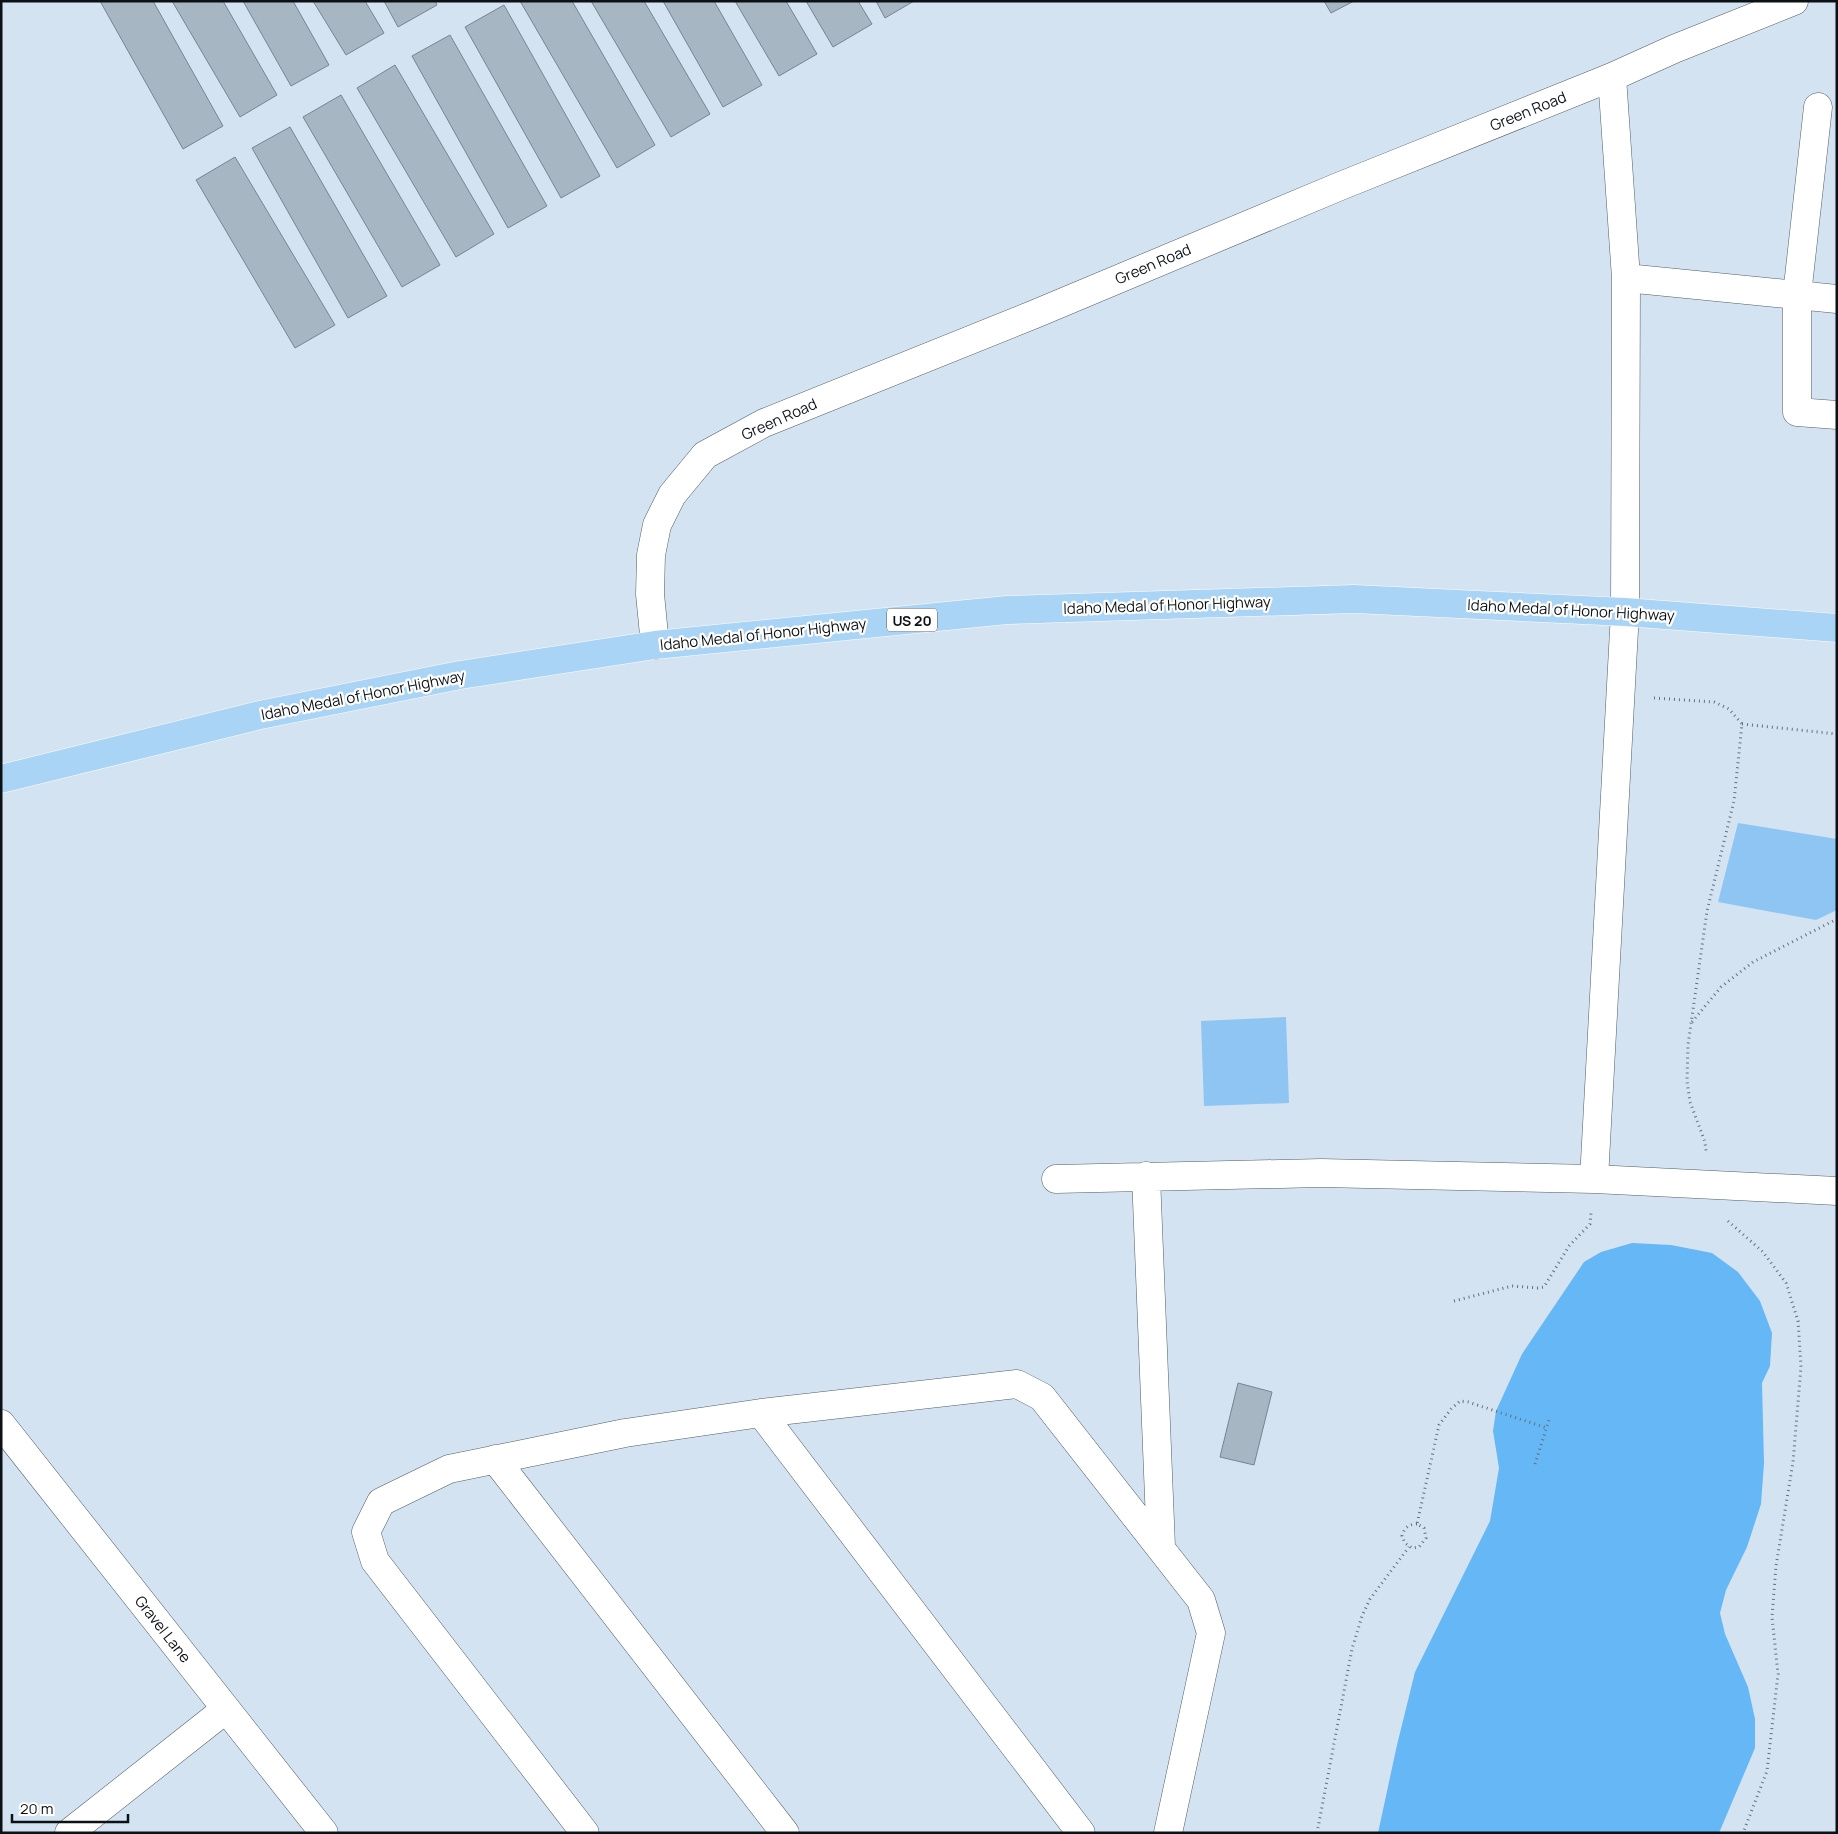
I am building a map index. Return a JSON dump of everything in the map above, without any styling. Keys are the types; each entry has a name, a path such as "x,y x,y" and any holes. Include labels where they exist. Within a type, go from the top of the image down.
{"main road":[{"name":"Idaho Medal of Honor Highway","path":"1,779 260,715 460,675 655,645 1007,610 1344,599 1625,612 1837,628"}],"street":[{"name":"Green Road","path":"655,645 650,594 651,555 657,524 672,495 705,455 773,420 1794,1"},
{"path":"1594,1178 1625,612 1626,278 1612,77"},
{"path":"1818,107 1798,295 1798,412 1837,415"},
{"path":"1626,278 1837,299"},
{"path":"1056,1179 1321,1173 1594,1178 1837,1190"},
{"path":"1146,1176 1161,1547"},
{"path":"585,1833 375,1561 366,1532 381,1502 449,1469 625,1433 762,1413 1018,1384 1042,1396 1201,1600 1211,1633 1168,1833"},
{"path":"762,1413 1081,1833"},
{"name":"Gravel Lane","path":"1,1424 324,1833"},
{"path":"495,1459 785,1833"},
{"path":"69,1833 226,1709"}],"path":[{"path":"1742,724 1837,734"},
{"path":"1691,1023 1721,987 1753,962 1837,919"},
{"path":"1454,1301 1512,1286 1544,1287 1569,1246 1590,1224 1594,1178"},
{"path":"1417,1524 1439,1425 1451,1409 1460,1402 1468,1402 1547,1428"},
{"path":"1535,1464 1550,1417"},
{"path":"1417,1524 1424,1528 1426,1538 1419,1547 1409,1547 1403,1540 1403,1532 1409,1526 1417,1524"},
{"path":"1317,1833 1352,1649 1360,1624 1370,1599 1409,1547"}],"shaded area":[{"path":"1738,823 1837,839 1837,910 1816,920 1718,902"},
{"path":"1286,1017 1289,1103 1204,1106 1201,1021"},
{"path":"1632,1243 1671,1245 1712,1253 1738,1272 1760,1301 1772,1333 1770,1366 1762,1383 1764,1463 1761,1504 1747,1547 1726,1590 1720,1613 1725,1634 1748,1687 1755,1719 1755,1748 1719,1833 1378,1833 1415,1672 1490,1521 1499,1468 1493,1431 1496,1411 1522,1354 1584,1262 1601,1252"}],"building":[{"path":"100,1 153,1 223,126 183,149"},
{"path":"172,1 223,1 277,95 240,117"},
{"path":"243,1 293,1 329,65 291,86"},
{"path":"313,1 365,1 384,33 346,55"},
{"path":"384,1 435,1 437,5 398,27"},
{"path":"520,1 572,1 655,145 617,168"},
{"path":"591,1 644,1 710,114 671,137"},
{"path":"663,1 714,1 762,85 723,107"},
{"path":"735,1 786,1 817,54 779,76"},
{"path":"806,1 858,1 872,24 833,47"},
{"path":"876,1 914,1 885,18"},
{"path":"1324,1 1354,1 1331,13"},
{"path":"504,5 600,176 561,198 465,27"},
{"path":"450,35 547,206 508,228 412,56"},
{"path":"395,65 494,234 456,257 357,88"},
{"path":"341,95 440,265 402,287 303,117"},
{"path":"290,127 387,296 348,318 252,148"},
{"path":"235,157 335,325 295,348 196,180"},
{"path":"1238,1383 1272,1392 1254,1465 1220,1457"}]}
